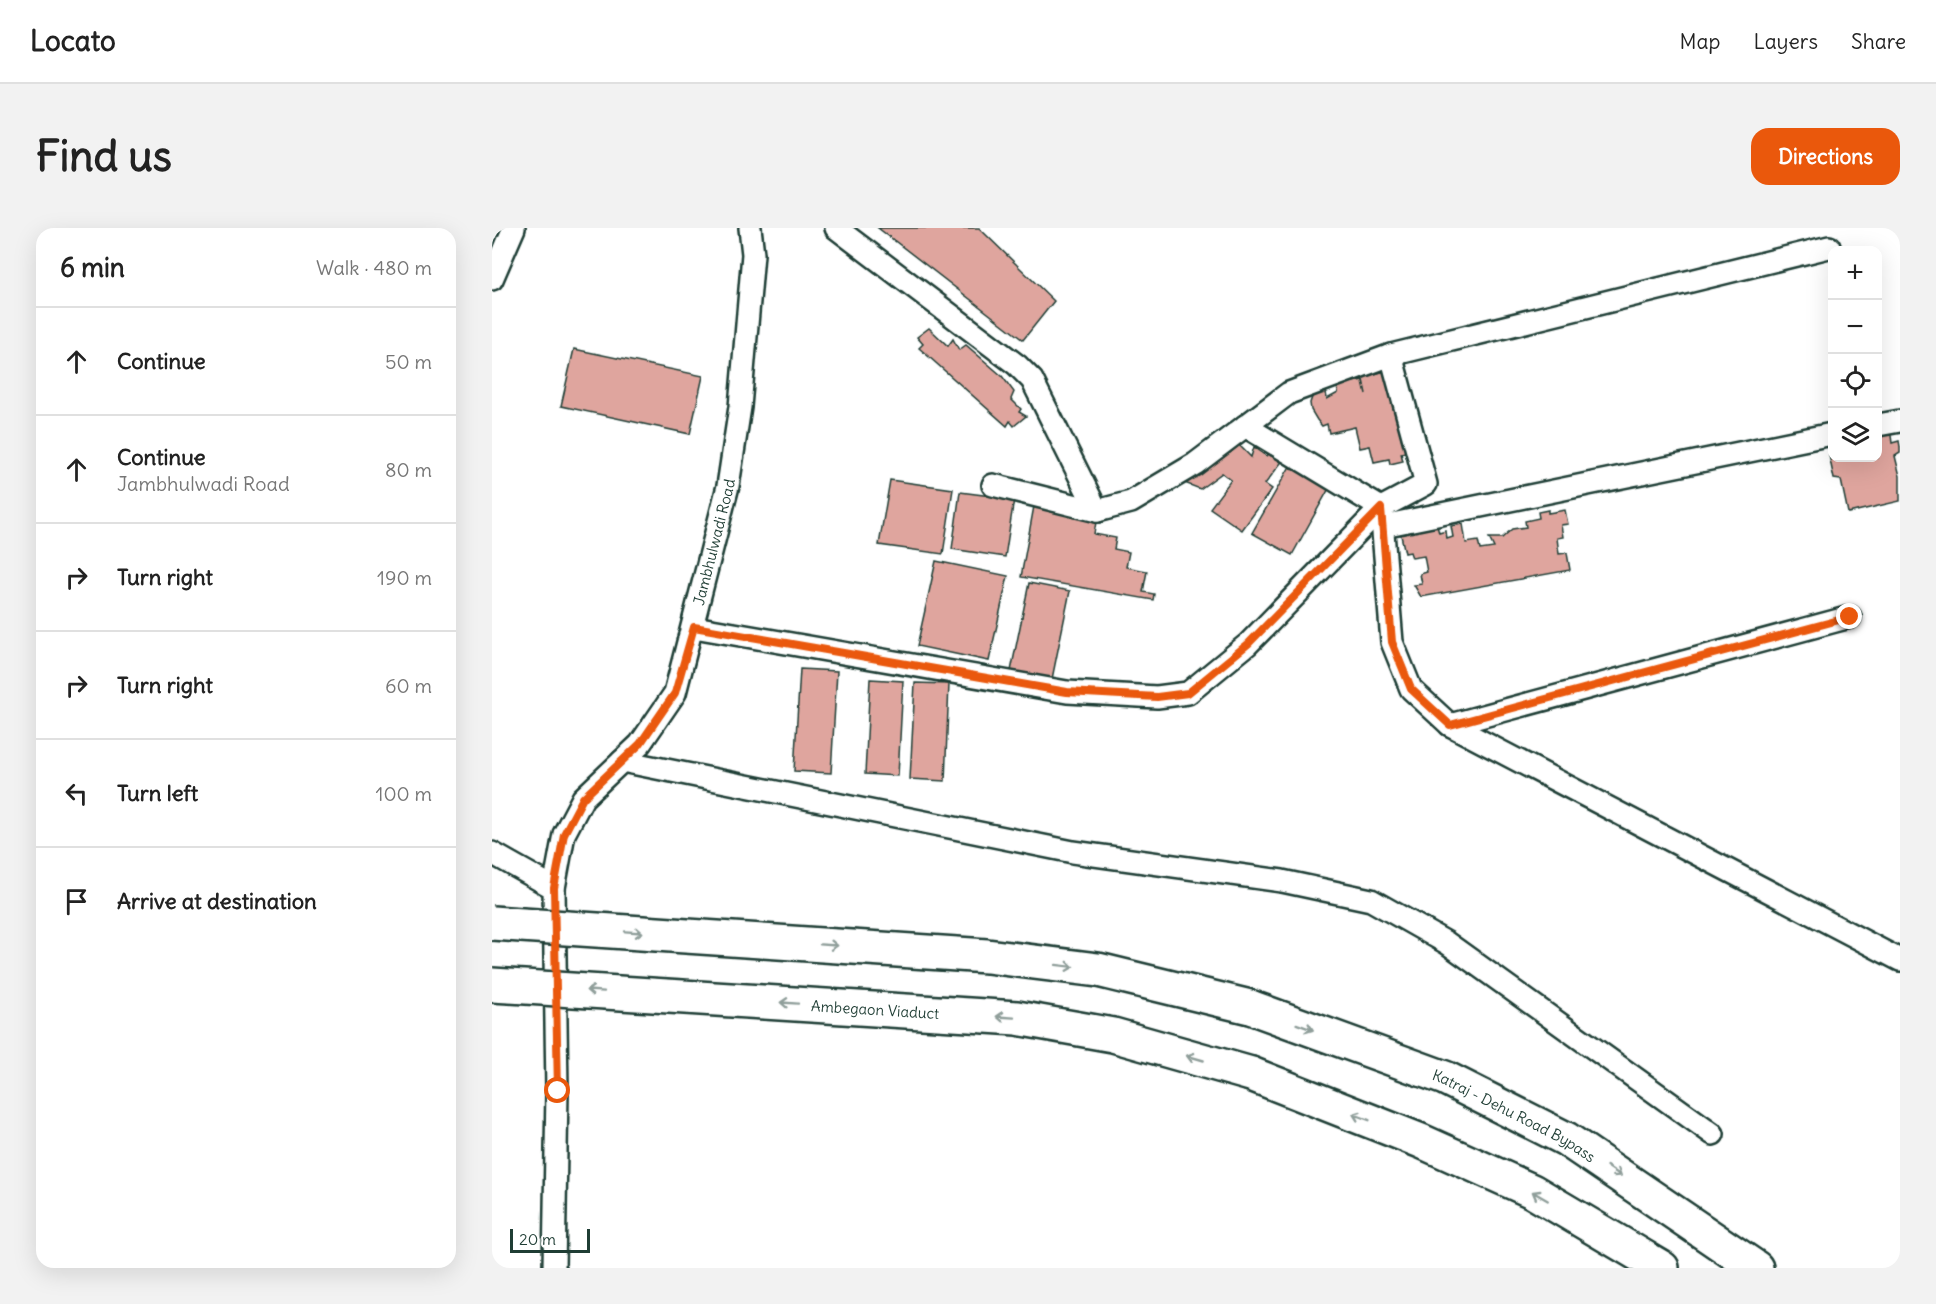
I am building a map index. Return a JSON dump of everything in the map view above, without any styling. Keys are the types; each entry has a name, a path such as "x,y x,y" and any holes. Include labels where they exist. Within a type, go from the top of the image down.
{"highway":[{"name":"Katraj - Dehu Road Bypass","path":"492,923 987,956 1098,970 1250,1007 1445,1078 1566,1139 1756,1268"},
{"name":"Ambegaon Viaduct","path":"492,985 1017,1018 1113,1035 1251,1074 1421,1141 1532,1191 1662,1268"}],"street":[{"path":"492,279 496,257 514,228"},
{"name":"Jambhulwadi Road","path":"554,1268 558,1091 554,888 564,834 583,798 640,744 675,693 694,627 728,486 740,407 753,254 750,228"},
{"path":"836,228 1017,365 1032,380 1097,511"},
{"path":"993,485 1097,511 1131,502 1195,464 1288,393 1391,355 1828,247"},
{"path":"694,627 1067,692 1157,697 1188,693 1248,644 1382,517 1426,484 1391,355"},
{"path":"1882,424 1900,421"},
{"path":"1245,426 1382,517 1828,435"},
{"path":"1382,517 1392,642 1411,689 1450,725 1900,960"},
{"path":"1450,725 1850,617"},
{"path":"622,761 1073,852 1282,881 1371,900 1447,943 1713,1134"},
{"path":"492,853 554,888"}],"building":[{"path":"878,228 979,228 1054,301 1023,340"},
{"path":"929,328 948,346 953,339 959,350 966,345 1002,376 1014,392 1011,399 1021,409 1019,412 1026,416 1014,426 1010,421 1007,426 919,348 923,344 917,337"},
{"path":"574,349 703,376 690,434 561,406"},
{"path":"1386,371 1402,441 1412,439 1414,450 1401,453 1403,461 1390,464 1389,459 1374,462 1370,446 1360,448 1355,427 1329,433 1327,424 1322,426 1311,410 1310,403 1313,394 1326,392 1327,399 1338,393 1337,385 1363,380 1362,377"},
{"path":"1890,428 1892,443 1899,441 1900,453 1895,456 1900,476 1900,501 1848,513 1841,480 1834,479 1830,462 1882,462 1882,430"},
{"path":"1239,445 1251,457 1254,447 1267,456 1271,450 1284,459 1265,484 1272,489 1242,530 1210,508 1231,480 1222,473 1200,489 1182,482 1223,446 1230,453"},
{"path":"1293,461 1332,483 1292,555 1252,533"},
{"path":"890,480 953,489 943,554 879,545"},
{"path":"960,492 1014,499 1005,557 952,549"},
{"path":"1034,506 1097,516 1094,534 1116,538 1114,549 1129,552 1126,567 1147,571 1143,592 1154,594 1153,600 1021,577"},
{"path":"1548,510 1548,513 1565,510 1568,524 1561,525 1563,537 1557,538 1559,554 1567,553 1570,570 1421,597 1414,585 1422,584 1420,574 1427,572 1424,556 1412,558 1410,552 1405,553 1400,531 1436,522 1439,533 1446,531 1447,539 1453,537 1451,526 1463,524 1466,543 1478,541 1480,550 1494,548 1489,538 1502,538 1512,529 1526,527 1525,521 1539,518 1538,512"},
{"path":"936,561 1008,576 989,661 917,646"},
{"path":"1029,583 1070,591 1052,679 1011,671"},
{"path":"800,669 837,671 831,773 794,771"},
{"path":"870,679 903,681 898,776 865,774"},
{"path":"915,683 949,684 945,781 910,779"}],"route":[{"path":"558,1091 554,888 564,834 583,798 640,744 675,693 694,627 1067,692 1157,697 1188,693 1248,644 1381,508 1392,642 1411,689 1450,725 1850,617"}]}
